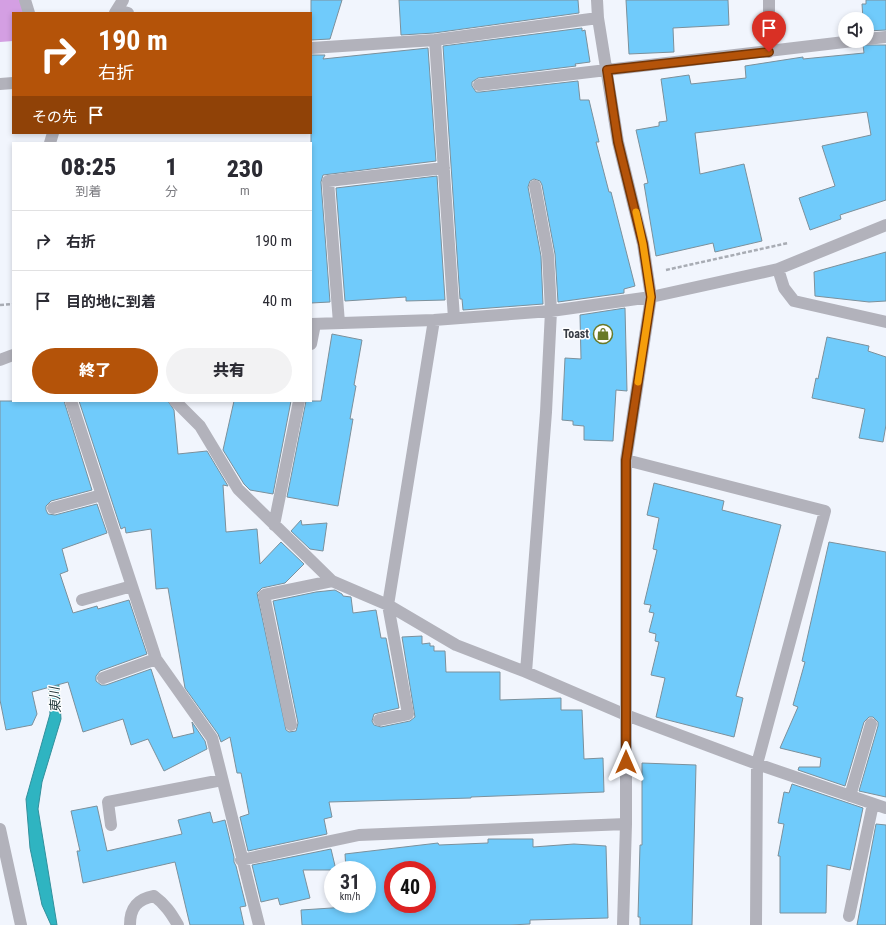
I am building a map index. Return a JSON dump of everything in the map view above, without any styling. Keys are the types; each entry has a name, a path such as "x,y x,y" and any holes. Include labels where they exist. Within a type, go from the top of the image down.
{"street":[{"path":"25,0 29,12"},
{"path":"597,0 598,18 618,142 643,244 651,297 626,460 626,824 623,925"},
{"path":"769,0 769,52"},
{"path":"312,48 435,40 598,18"},
{"path":"874,38 886,37"},
{"path":"435,40 454,318"},
{"path":"479,85 838,43"},
{"path":"0,84 12,82"},
{"path":"339,323 328,181 444,168"},
{"path":"526,672 546,420 551,311 548,255 535,186"},
{"path":"312,334 313,324 434,320 551,311 651,297 778,269 886,225"},
{"path":"778,269 784,288 794,301 886,322"},
{"path":"379,720 408,714 388,605 434,320"},
{"path":"0,360 12,355"},
{"path":"71,402 156,659 212,738 241,860 259,925"},
{"path":"176,402 200,426 238,489 332,581 388,605 456,644 626,715 757,764 886,808"},
{"path":"274,525 299,402"},
{"path":"626,460 825,511 757,764 756,925"},
{"path":"53,508 102,495"},
{"path":"291,725 264,595 332,581"},
{"path":"82,600 132,586"},
{"path":"103,678 156,659"},
{"path":"850,796 871,724"},
{"path":"111,825 108,802 222,780"},
{"path":"849,916 873,804"},
{"path":"241,860 359,835 626,824"},
{"path":"0,830 21,925"},
{"path":"130,925 131,913 135,904 145,898 154,896 171,912 178,925"}],"path":[{"path":"648,274 791,242"},
{"path":"0,306 12,304"}],"shaded area":[{"path":"0,0 21,0 25,12 12,12 12,41 0,42"}],"water":[{"name":"東川","path":"0,493 58,673 61,719 42,782 38,809 57,925 51,925 42,905 30,848 26,799 50,714 48,672"}],"building":[{"path":"311,0 342,0 330,39 312,40"},
{"path":"399,0 578,0 579,13 434,33 401,35"},
{"path":"626,0 728,0 729,25 673,28 674,52 629,54"},
{"path":"866,0 886,0 886,30 874,31 874,12 863,12 862,4 866,4"},
{"path":"582,28 582,31 585,30 590,62 575,64 576,66 478,78 472,82 472,86 476,92 480,92 578,81 580,100 589,100 599,142 596,142 609,192 611,192 635,286 624,289 624,293 558,302 555,254 542,185 540,181 534,179 530,181 528,187 541,256 543,304 463,310 462,299 460,299 443,46"},
{"path":"874,45 886,45 886,200 840,215 841,219 810,230 799,198 835,186 822,146 871,135 867,112 695,133 700,174 744,164 762,241 715,252 713,243 656,256 644,184 648,183 636,130 659,126 659,122 667,121 661,79 689,75 691,84 746,78 745,66 803,57 803,59 864,53 863,48 874,48"},
{"path":"428,48 436,161 323,175 321,182 330,302 312,303 312,55 325,55 323,59"},
{"path":"437,176 445,300 406,301 406,297 345,301 336,188"},
{"path":"886,252 886,301 869,302 815,296 814,272"},
{"path":"625,308 627,391 616,390 613,441 584,440 584,426 573,425 573,421 562,420 565,358 581,359 580,315"},
{"path":"332,334 362,340 350,419 353,419 338,506 287,497 306,402 321,401"},
{"path":"827,337 869,346 868,351 886,357 886,425 883,442 859,438 865,409 812,398 816,378 818,379"},
{"path":"0,401 64,402 92,490 51,501 46,506 46,510 48,514 55,515 97,504 107,533 62,549 68,571 60,574 73,613 97,606 98,609 129,600 147,654 100,671 96,676 96,681 101,685 106,685 151,669 173,738 194,733 192,722 205,741 207,749 164,771 148,739 131,745 123,719 83,732 68,682 32,692 37,714 32,725 6,730 0,700"},
{"path":"79,402 169,402 174,410 178,454 207,451 228,486 223,485 226,532 257,529 260,564 281,542 304,564 285,583 262,588 257,593 286,730 289,732 296,731 298,723 273,601 316,592 335,590 343,596 351,597 353,613 376,610 381,638 386,638 399,708 374,714 372,721 374,725 381,727 410,721 415,717 402,637 422,636 422,644 430,643 430,646 434,646 434,651 445,651 446,672 500,672 500,700 561,698 561,710 582,710 584,759 603,758 604,792 329,802 332,817 324,819 327,834 248,851 240,817 249,814 241,773 237,773 230,737 221,742 218,734 185,688 168,588 156,589 151,529 126,533 125,527 121,529"},
{"path":"234,402 291,402 273,494 250,490 244,484 223,450"},
{"path":"654,483 724,501 722,510 781,525 736,696 743,698 734,737 656,717 665,678 651,675 659,642 655,641 656,634 649,632 654,613 649,612 651,605 644,604 657,550 653,549 659,518 647,515"},
{"path":"301,520 302,525 327,523 323,551 310,549 291,531"},
{"path":"829,542 886,552 886,797 859,791 878,726 878,722 873,717 869,717 864,722 845,786 798,770 799,767 820,767 821,758 780,748 798,707 793,705 805,662 802,661"},
{"path":"642,763 696,765 692,925 640,925 640,917 638,917 640,845 642,845"},
{"path":"792,784 863,808 850,870 827,865 826,913 780,913 780,856 778,856 784,824 778,823 784,792 789,793"},
{"path":"97,806 107,851 182,834 178,820 210,812 213,823 225,820 234,862 246,906 240,907 244,925 190,925 175,862 83,883 77,851 80,851 71,811"},
{"path":"876,824 886,825 886,925 857,925"},
{"path":"488,839 533,839 533,847 574,844 606,846 608,918 530,920 530,924 510,925 302,925 301,910 324,908 324,913 376,913 376,861 345,861 345,854 438,843 439,845 488,843"},
{"path":"331,849 334,861 324,861 324,870 303,870 310,898 280,905 278,898 261,902 252,865"}],"slow traffic":[{"path":"636,212 643,244 651,297 638,382"}],"place":[{"name":"Toast","path":"603,334"}],"route":[{"path":"626,762 626,460 651,297 643,244 618,142 607,70 769,52"}]}
